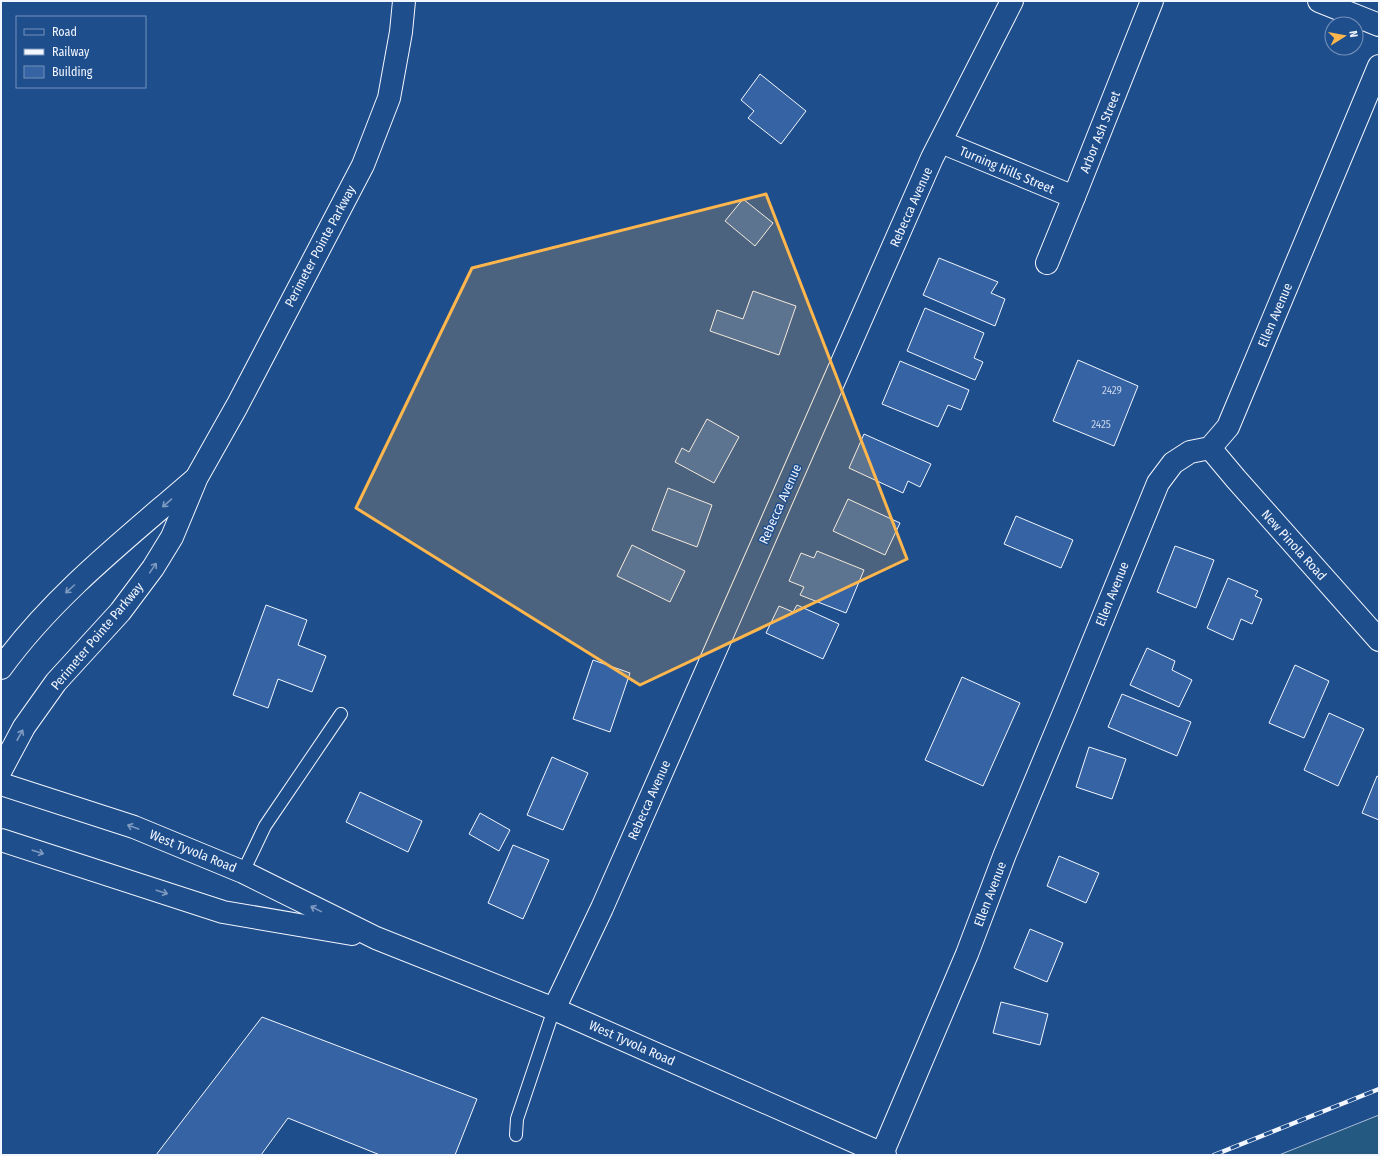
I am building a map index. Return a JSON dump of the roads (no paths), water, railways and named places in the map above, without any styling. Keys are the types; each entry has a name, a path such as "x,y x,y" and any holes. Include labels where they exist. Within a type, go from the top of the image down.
{"street":[{"name":"Perimeter Pointe Parkway","path":"1,770 24,727 56,682 120,612 153,568 172,537 197,478 237,406 363,165 389,98 402,32 404,1"},
{"name":"Rebecca Avenue","path":"554,1009 602,908 926,173 1012,1"},
{"name":"Arbor Ash Street","path":"1046,262 1074,198 1152,1"},
{"path":"1319,1 1379,25"},
{"name":"Ellen Avenue","path":"884,1154 967,954 1005,854 1072,696 1158,483 1173,463 1190,452 1210,448 1228,427 1379,66"},
{"name":"Turning Hills Street","path":"941,142 1074,198"},
{"name":"New Pinola Road","path":"1210,448 1240,485 1379,640"},
{"name":"Perimeter Pointe Parkway","path":"1,668 20,642 64,595 197,478"},
{"name":"West Tyvola Road","path":"1,784 134,827 243,872 376,938 554,1009 884,1154"},
{"name":"West Tyvola Road","path":"1,840 223,912 376,938"}],"lane":[{"path":"243,872 265,826 341,714"},
{"path":"516,1135 517,1119 554,1009"}],"railway":[{"path":"1214,1155 1379,1089"}]}
